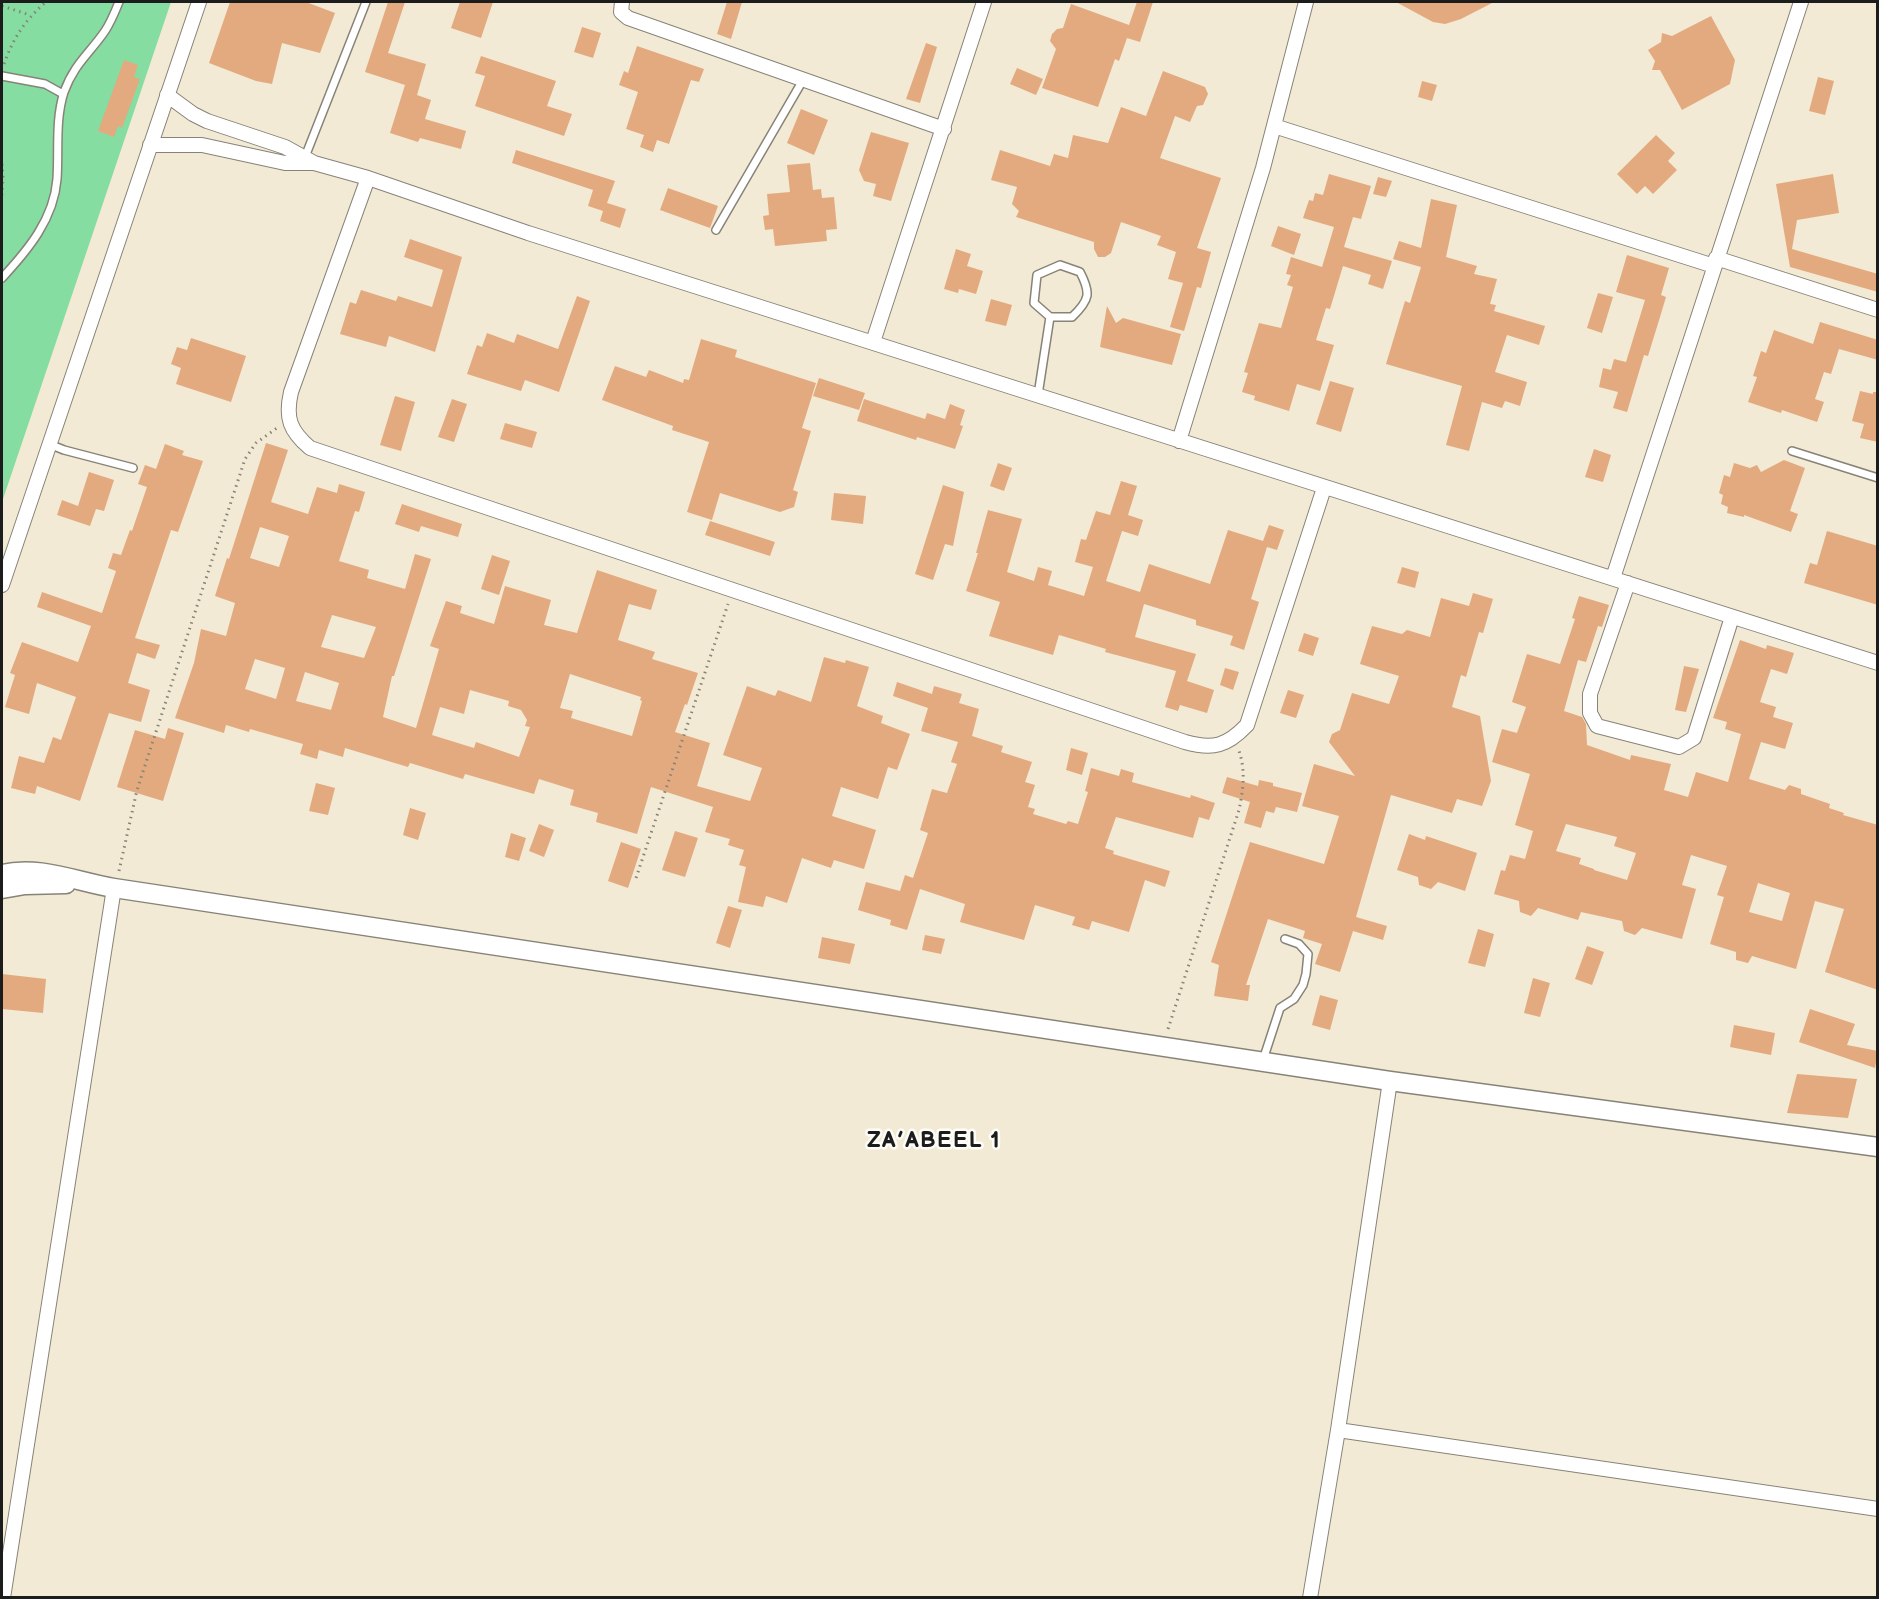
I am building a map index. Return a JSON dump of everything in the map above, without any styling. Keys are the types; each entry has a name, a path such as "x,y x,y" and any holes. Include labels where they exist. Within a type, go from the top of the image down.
{"street":[{"path":"2,585 199,2"},
{"path":"622,2 621,12 628,18 944,129"},
{"path":"873,342 984,2"},
{"path":"1179,441 1274,126 1306,2"},
{"path":"1613,578 1801,2"},
{"path":"167,95 179,106 207,121 285,147 310,160 1324,488 1878,663"},
{"path":"1274,126 1878,310"},
{"path":"150,145 202,145 285,163 310,160"},
{"path":"368,178 291,392 288,408 290,424 298,438 310,448 1185,742 1202,746 1220,745 1234,738 1247,725 1324,488"},
{"path":"1628,583 1590,694 1590,713 1597,726 1678,747 1694,738 1732,617"},
{"path":"2,874 35,871 114,888 1262,1062 1878,1147"},
{"path":"2,889 25,885 83,883"},
{"path":"3,1598 114,888"},
{"path":"1311,1598 1390,1081"},
{"path":"1338,1430 1878,1509"}],"lane":[{"path":"2,278 32,244 48,214 57,181 59,123 63,94 72,71 104,32 118,2"},
{"path":"310,160 366,2"},
{"path":"2,74 45,84 63,94"},
{"path":"716,230 803,80"},
{"path":"1060,265 1080,272 1088,287 1085,304 1072,317 1050,316 1034,303 1037,275 1060,265"},
{"path":"1038,395 1050,316"},
{"path":"49,444 133,468"},
{"path":"1792,451 1878,478"},
{"path":"1262,1062 1280,1008 1294,999 1303,985 1306,974 1308,954 1299,944 1285,939"}],"path":[{"path":"2,74 11,44 30,15 46,2"},
{"path":"2,6 30,15"},
{"path":"2,164 2,195"},
{"path":"114,888 122,864 137,789 245,459 256,443 271,431 290,424"},
{"path":"636,878 733,590"},
{"path":"1162,1047 1239,810 1244,774 1241,755 1234,738"}],"green space":[{"path":"2,2 171,2 2,502"}],"building":[{"path":"230,2 306,2 335,13 320,53 282,43 272,84 256,81 209,63"},
{"path":"388,2 405,2 388,53 426,64 417,95 431,100 425,119 466,131 461,149 420,138 418,142 390,133 405,85 365,72"},
{"path":"460,2 493,2 481,38 451,28"},
{"path":"727,2 742,2 731,39 717,34"},
{"path":"1137,2 1153,2 1140,42 1127,38 1119,61 1115,59 1098,107 1042,88 1056,49 1050,41 1052,34 1057,29 1063,28 1071,4 1129,25"},
{"path":"1396,2 1494,2 1461,19 1445,24 1433,22"},
{"path":"1711,16 1735,60 1730,84 1682,110 1660,70 1652,70 1655,61 1648,50 1661,42 1662,33 1672,36"},
{"path":"582,27 601,33 593,58 574,52"},
{"path":"926,43 937,47 920,103 906,99"},
{"path":"637,46 704,69 699,82 691,80 669,144 657,140 653,152 640,147 644,135 626,129 638,92 619,85 624,71 628,73"},
{"path":"481,56 556,81 547,106 572,114 564,136 475,106 485,76 475,73"},
{"path":"124,60 138,65 134,77 140,79 122,128 118,126 114,137 98,131"},
{"path":"1017,68 1043,79 1036,95 1010,84"},
{"path":"1163,71 1205,87 1208,94 1203,105 1197,106 1190,122 1175,116 1160,158 1221,178 1197,248 1211,252 1201,288 1197,287 1184,331 1170,327 1183,283 1168,279 1176,252 1157,245 1161,236 1121,222 1111,253 1105,257 1098,257 1094,249 1094,242 1016,217 1019,211 1012,204 1017,187 991,180 1000,150 1050,166 1054,154 1068,158 1073,135 1108,143 1121,107 1146,116"},
{"path":"1818,77 1834,81 1825,115 1809,111"},
{"path":"1422,81 1437,85 1432,101 1418,97"},
{"path":"801,109 828,120 814,155 787,143"},
{"path":"871,132 909,143 891,201 873,196 876,184 864,181 859,170"},
{"path":"1656,135 1675,153 1668,161 1677,170 1653,194 1645,186 1637,194 1617,174"},
{"path":"516,150 615,181 607,203 626,209 620,228 600,221 603,211 588,206 593,190 512,163"},
{"path":"810,163 813,190 821,189 822,198 834,197 837,229 826,230 827,241 775,246 773,229 765,230 763,216 769,215 767,194 790,192 787,165"},
{"path":"1329,174 1371,186 1361,219 1353,217 1344,247 1392,261 1383,289 1368,284 1371,275 1343,266 1330,309 1326,308 1316,340 1334,345 1320,391 1297,384 1289,411 1254,400 1255,396 1242,392 1248,373 1244,372 1259,323 1281,328 1293,287 1287,285 1291,275 1286,274 1291,257 1322,267 1334,227 1303,218 1309,200 1313,201 1315,193 1323,195"},
{"path":"1833,174 1839,213 1797,220 1792,249 1878,274 1878,292 1790,267 1776,184"},
{"path":"1378,177 1392,181 1386,197 1373,194"},
{"path":"668,188 718,206 710,228 660,210"},
{"path":"1431,199 1457,205 1446,257 1477,266 1474,274 1497,279 1490,304 1496,305 1494,311 1545,326 1539,345 1507,335 1495,372 1527,382 1520,406 1505,401 1502,408 1482,402 1469,451 1446,445 1462,386 1386,364 1405,301 1410,303 1421,267 1393,259 1399,241 1421,248"},
{"path":"1278,226 1301,234 1294,255 1271,246"},
{"path":"410,239 462,257 435,352 389,336 386,347 340,334 350,302 356,304 361,290 396,301 398,296 432,307 443,270 404,257"},
{"path":"956,249 971,254 967,266 983,271 976,294 959,289 958,293 944,289"},
{"path":"1627,255 1669,268 1661,295 1666,297 1648,356 1644,355 1627,412 1613,408 1618,392 1599,387 1603,368 1611,370 1614,359 1626,362 1645,300 1616,292"},
{"path":"1598,293 1613,297 1602,333 1587,328"},
{"path":"577,296 590,301 559,392 525,380 521,391 467,374 477,345 482,347 487,333 514,343 517,334 558,349"},
{"path":"991,299 1012,305 1006,326 985,321"},
{"path":"1107,306 1116,323 1123,318 1181,334 1172,365 1100,347"},
{"path":"1820,322 1878,340 1878,360 1839,349 1831,374 1824,372 1815,399 1824,402 1817,422 1748,402 1757,377 1753,376 1761,351 1766,353 1774,330 1813,344"},
{"path":"191,338 246,356 231,402 176,384 181,368 171,364 177,347 187,350"},
{"path":"701,339 737,350 735,357 816,383 802,428 811,431 793,490 798,492 794,507 780,512 720,493 712,520 687,512 709,442 672,430 673,426 602,400 615,366 646,377 649,370 683,383 684,379 689,380"},
{"path":"819,378 865,393 859,410 813,396"},
{"path":"1330,381 1354,388 1341,432 1316,424"},
{"path":"1860,391 1873,394 1873,392 1878,392 1878,442 1860,438 1864,424 1852,421"},
{"path":"395,396 415,402 401,451 380,445"},
{"path":"452,399 467,404 454,442 438,437"},
{"path":"864,399 925,419 927,413 945,419 950,404 965,410 960,425 963,426 955,449 917,437 916,440 857,421"},
{"path":"505,423 537,432 532,448 500,439"},
{"path":"266,443 288,450 271,502 308,514 317,487 337,493 339,484 365,492 359,512 355,511 339,561 369,570 367,578 405,589 415,554 431,559 394,676 392,676 383,717 416,728 439,649 430,646 446,601 462,606 460,613 494,624 505,586 551,600 544,625 577,633 597,570 657,590 651,610 629,604 618,640 655,652 652,659 698,673 675,732 710,743 697,786 750,801 762,768 723,755 747,686 775,696 778,690 811,702 824,657 845,663 846,660 869,667 857,706 883,716 881,723 910,734 897,770 888,767 878,799 841,787 832,816 876,830 864,869 834,860 831,868 802,858 787,903 766,896 763,907 738,902 746,867 739,865 744,850 728,845 730,839 705,832 713,807 651,787 637,834 596,822 598,813 570,805 574,790 539,779 534,794 465,774 463,779 410,763 408,767 345,748 343,757 319,750 317,759 300,754 303,744 250,729 249,732 226,725 224,733 175,718 194,663 201,629 226,636 235,603 215,596 227,558 229,559","holes":["260,527 289,536 279,567 250,558","332,615 376,627 364,658 321,647","255,659 285,668 276,699 245,689","305,672 339,683 331,710 296,701","570,674 641,697 642,701 632,736 571,718 573,711 560,708","470,690 509,701 508,706 521,710 527,720 525,726 530,727 519,757 476,742 474,748 432,735 440,707 464,714"]},
{"path":"165,444 184,451 182,455 203,461 178,532 171,530 135,638 160,645 155,659 137,653 128,683 150,690 141,722 109,713 80,801 37,786 35,794 11,788 19,756 44,763 53,737 61,740 76,697 37,683 29,714 5,707 15,675 10,673 22,642 78,662 91,626 37,607 42,592 102,613 116,571 108,568 113,553 121,555 147,487 138,484 145,465 156,469"},
{"path":"1594,449 1611,455 1603,482 1585,477"},
{"path":"1784,460 1805,468 1790,511 1798,514 1791,532 1744,515 1744,517 1727,513 1728,507 1721,504 1723,495 1719,493 1724,475 1730,477 1734,463 1750,468 1757,465 1761,472"},
{"path":"998,463 1012,468 1004,491 990,486"},
{"path":"89,472 114,480 104,511 96,509 90,526 57,515 62,500 78,506"},
{"path":"1121,481 1137,486 1128,515 1143,520 1138,536 1122,531 1106,581 1140,592 1149,564 1210,584 1228,530 1263,541 1269,525 1284,530 1277,550 1267,547 1251,599 1259,602 1244,650 1230,645 1233,636 1196,625 1196,620 1144,604 1135,637 1196,654 1187,681 1214,690 1207,713 1180,705 1178,711 1165,707 1176,671 1105,652 1106,649 1059,635 1053,655 989,636 1000,602 966,591 988,510 1022,519 1007,572 1034,581 1038,567 1052,571 1048,585 1084,596 1093,567 1075,562 1081,539 1086,540 1096,511 1110,515"},
{"path":"943,485 964,492 953,546 945,544 933,580 915,574"},
{"path":"834,493 866,496 863,524 831,520"},
{"path":"402,504 462,524 458,537 421,526 419,532 395,524"},
{"path":"710,521 775,542 770,556 705,535"},
{"path":"1827,531 1878,546 1878,605 1804,583 1810,563 1817,565"},
{"path":"492,555 510,561 499,595 481,589"},
{"path":"1402,567 1419,572 1415,588 1397,583"},
{"path":"1473,593 1493,599 1483,633 1479,632 1466,677 1461,675 1452,707 1480,716 1491,781 1482,806 1457,799 1452,813 1391,795 1356,917 1387,926 1383,940 1353,931 1340,972 1315,964 1322,944 1303,938 1305,931 1268,919 1246,985 1250,985 1248,1001 1214,996 1219,965 1211,962 1250,842 1324,864 1339,816 1302,806 1314,764 1355,776 1329,742 1332,734 1340,730 1352,693 1389,704 1399,676 1360,664 1372,626 1402,634 1407,630 1430,637 1441,598 1469,606"},
{"path":"1579,596 1609,605 1602,627 1598,626 1586,662 1578,660 1564,711 1582,717 1586,724 1587,745 1630,760 1631,755 1671,764 1664,790 1688,797 1696,772 1728,782 1741,734 1725,729 1727,722 1713,718 1740,640 1766,649 1767,645 1794,653 1787,674 1771,669 1760,702 1776,707 1773,717 1793,723 1785,749 1761,742 1749,779 1785,790 1789,785 1801,789 1801,794 1830,804 1829,808 1844,813 1843,815 1878,825 1878,990 1825,972 1844,909 1815,901 1796,969 1752,956 1748,963 1736,960 1736,952 1710,944 1724,897 1717,895 1727,866 1691,855 1682,885 1696,889 1682,939 1642,928 1635,935 1624,931 1622,921 1581,912 1578,920 1538,908 1531,916 1520,912 1519,901 1494,894 1501,870 1505,871 1510,855 1525,859 1533,831 1515,825 1530,774 1492,762 1502,729 1517,733 1526,707 1512,702 1527,654 1560,664 1575,619 1572,618","holes":["1566,824 1617,837 1614,846 1636,853 1627,880 1579,864 1581,858 1556,851","1758,883 1790,893 1782,921 1749,912"]},
{"path":"1304,633 1319,638 1313,656 1298,651"},
{"path":"1684,666 1699,669 1686,712 1675,710"},
{"path":"1225,668 1239,672 1233,690 1220,685"},
{"path":"897,682 932,694 934,686 962,694 959,703 979,709 972,736 1003,746 1001,752 1032,762 1025,782 1035,785 1028,807 1035,809 1033,814 1066,824 1068,821 1078,824 1088,792 1085,791 1091,768 1119,776 1121,769 1134,773 1132,782 1190,798 1191,795 1215,803 1209,820 1199,817 1193,838 1116,817 1105,848 1114,851 1113,854 1170,871 1165,887 1145,880 1129,932 1092,921 1089,930 1072,925 1075,917 1035,905 1024,940 960,922 965,904 920,889 907,930 890,925 891,920 858,910 866,882 900,891 905,875 913,878 928,833 920,830 932,789 947,793 957,764 951,762 958,742 921,731 928,708 893,696"},
{"path":"1288,690 1304,695 1296,718 1280,713"},
{"path":"168,728 184,733 163,801 117,787 135,730 165,739"},
{"path":"1071,748 1088,753 1082,775 1066,770"},
{"path":"1227,777 1258,786 1259,780 1302,793 1297,812 1276,807 1274,813 1266,811 1261,828 1244,823 1250,802 1222,793"},
{"path":"316,783 335,788 328,815 309,811"},
{"path":"410,808 426,813 418,840 403,835"},
{"path":"539,824 554,830 544,857 529,851"},
{"path":"675,831 698,838 685,877 662,870"},
{"path":"511,833 526,838 519,861 505,857"},
{"path":"1409,834 1425,840 1426,836 1477,853 1465,891 1438,882 1431,889 1419,885 1418,877 1397,870"},
{"path":"621,842 641,849 628,888 608,881"},
{"path":"728,906 742,910 730,948 716,943"},
{"path":"1478,929 1494,934 1485,967 1468,963"},
{"path":"925,935 945,939 941,954 922,950"},
{"path":"822,937 855,944 850,964 818,958"},
{"path":"1587,946 1604,952 1592,985 1575,979"},
{"path":"2,974 46,979 43,1013 2,1009"},
{"path":"1533,978 1550,983 1540,1017 1524,1013"},
{"path":"1320,995 1338,1000 1330,1030 1312,1025"},
{"path":"1810,1009 1855,1024 1847,1045 1878,1051 1875,1068 1799,1042"},
{"path":"1734,1025 1775,1033 1771,1055 1730,1047"},
{"path":"1797,1074 1857,1079 1848,1118 1787,1113"}],"district":[{"name":"ZA’ABEEL 1","path":"934,1141"}]}
